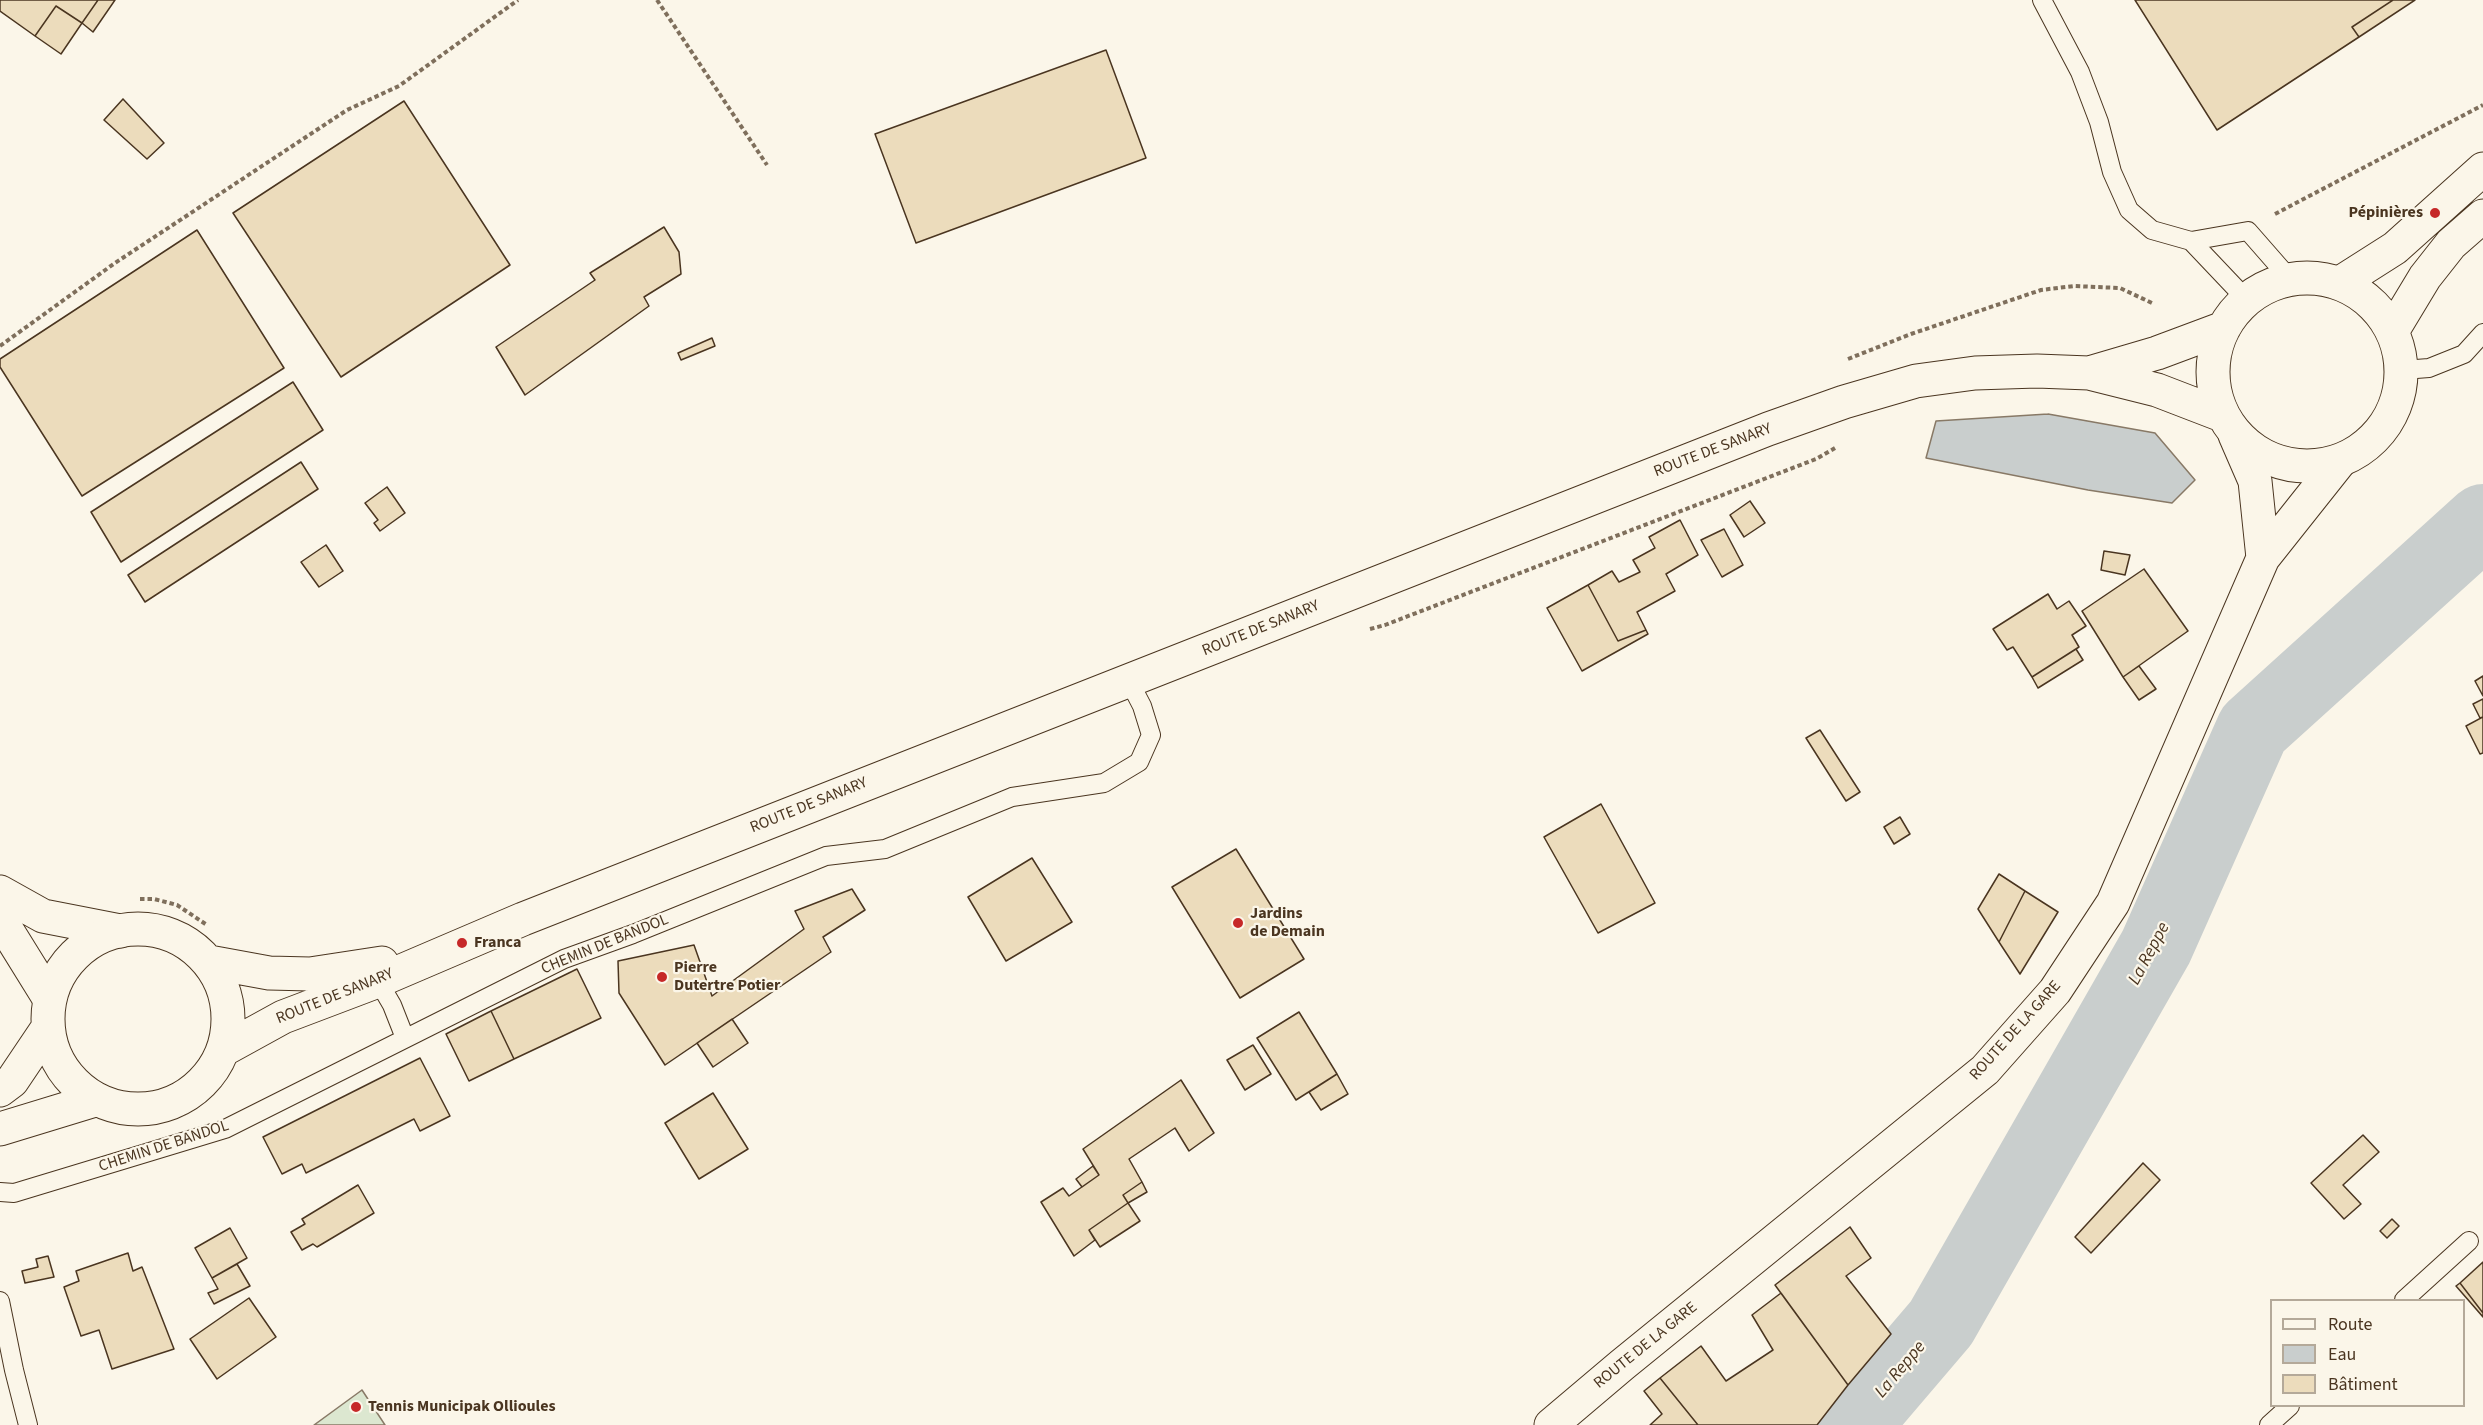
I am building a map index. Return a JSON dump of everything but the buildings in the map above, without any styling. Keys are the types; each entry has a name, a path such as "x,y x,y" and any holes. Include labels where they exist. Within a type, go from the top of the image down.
{"main road":[{"path":"2340,283 2395,248 2483,169"},
{"path":"2392,330 2425,277 2451,244 2483,216"},
{"path":"2316,278 2340,283 2362,294 2379,310 2392,330 2400,349 2403,370 2398,399 2385,426 2365,447 2340,461 2312,467 2283,464 2257,453 2229,425 2215,393 2212,371 2215,349 2223,328 2246,299 2267,287 2290,279 2316,278"},
{"name":"ROUTE DE SANARY","path":"2089,373 2157,353 2223,328"},
{"name":"ROUTE DE SANARY","path":"224,1050 282,1017 378,981 448,949 1768,429 1844,402 1916,381 1975,373 2037,371 2089,373 2157,390 2229,425"},
{"name":"ROUTE DE LA GARE","path":"2229,425 2255,481 2263,558"},
{"name":"ROUTE DE LA GARE","path":"1551,1425 1985,1070 2055,991 2113,903 2263,558 2340,461"},
{"path":"0,892 43,916 120,932"},
{"path":"0,919 48,1014"},
{"name":"ROUTE DE SANARY","path":"0,1090 12,1081 48,1014 57,976 74,954 99,937 128,929 158,931 186,942 209,962 224,989 229,1019 224,1050 208,1077 185,1097 156,1109 124,1110 95,1100 70,1081 54,1055 48,1014"},
{"name":"ROUTE DE SANARY","path":"209,962 269,973 310,974 358,969 448,949"},
{"path":"0,1129 95,1100"}],"lane":[{"path":"2042,0 2080,72 2099,122 2112,172 2129,210 2152,230 2192,241 2248,231 2290,279"},
{"path":"2192,241 2246,299"},
{"path":"2403,370 2429,368 2464,354 2483,333"},
{"name":"CHEMIN DE BANDOL","path":"0,1192 14,1193 225,1129 564,959 633,934 826,856 885,849 1012,797 1104,783 1139,762 1151,735 1142,706 1129,681"},
{"path":"378,981 392,1005 405,1038"},
{"path":"2405,1299 2469,1241"},
{"path":"0,1301 28,1425"},
{"path":"2269,1425 2289,1407"}],"path":[{"path":"0,346 115,263 347,110 399,86 518,0"},
{"path":"657,0 767,165"},
{"path":"2275,214 2483,105"},
{"path":"1842,361 1911,334 2041,290 2074,286 2120,288 2152,303"},
{"path":"134,900 154,899 177,905 216,930"}],"green space":[{"name":"Tennis Municipak Ollioules","path":"362,1390 385,1425 314,1425"}],"water":[{"path":"2048,414 2155,433 2195,480 2172,503 2088,490 1926,458 1936,421"}],"waterway":[{"name":"La Reppe","path":"1854,1425 1941,1323 2156,947 2253,729 2483,521"}],"place":[{"name":"Pépinières","path":"2435,213"},
{"name":"Jardins de Demain","path":"1238,923"},
{"name":"Franca","path":"462,943"},
{"name":"Pierre Dutertre Potier","path":"662,977"},
{"name":"Tennis Municipak Ollioules","path":"356,1407"}]}
